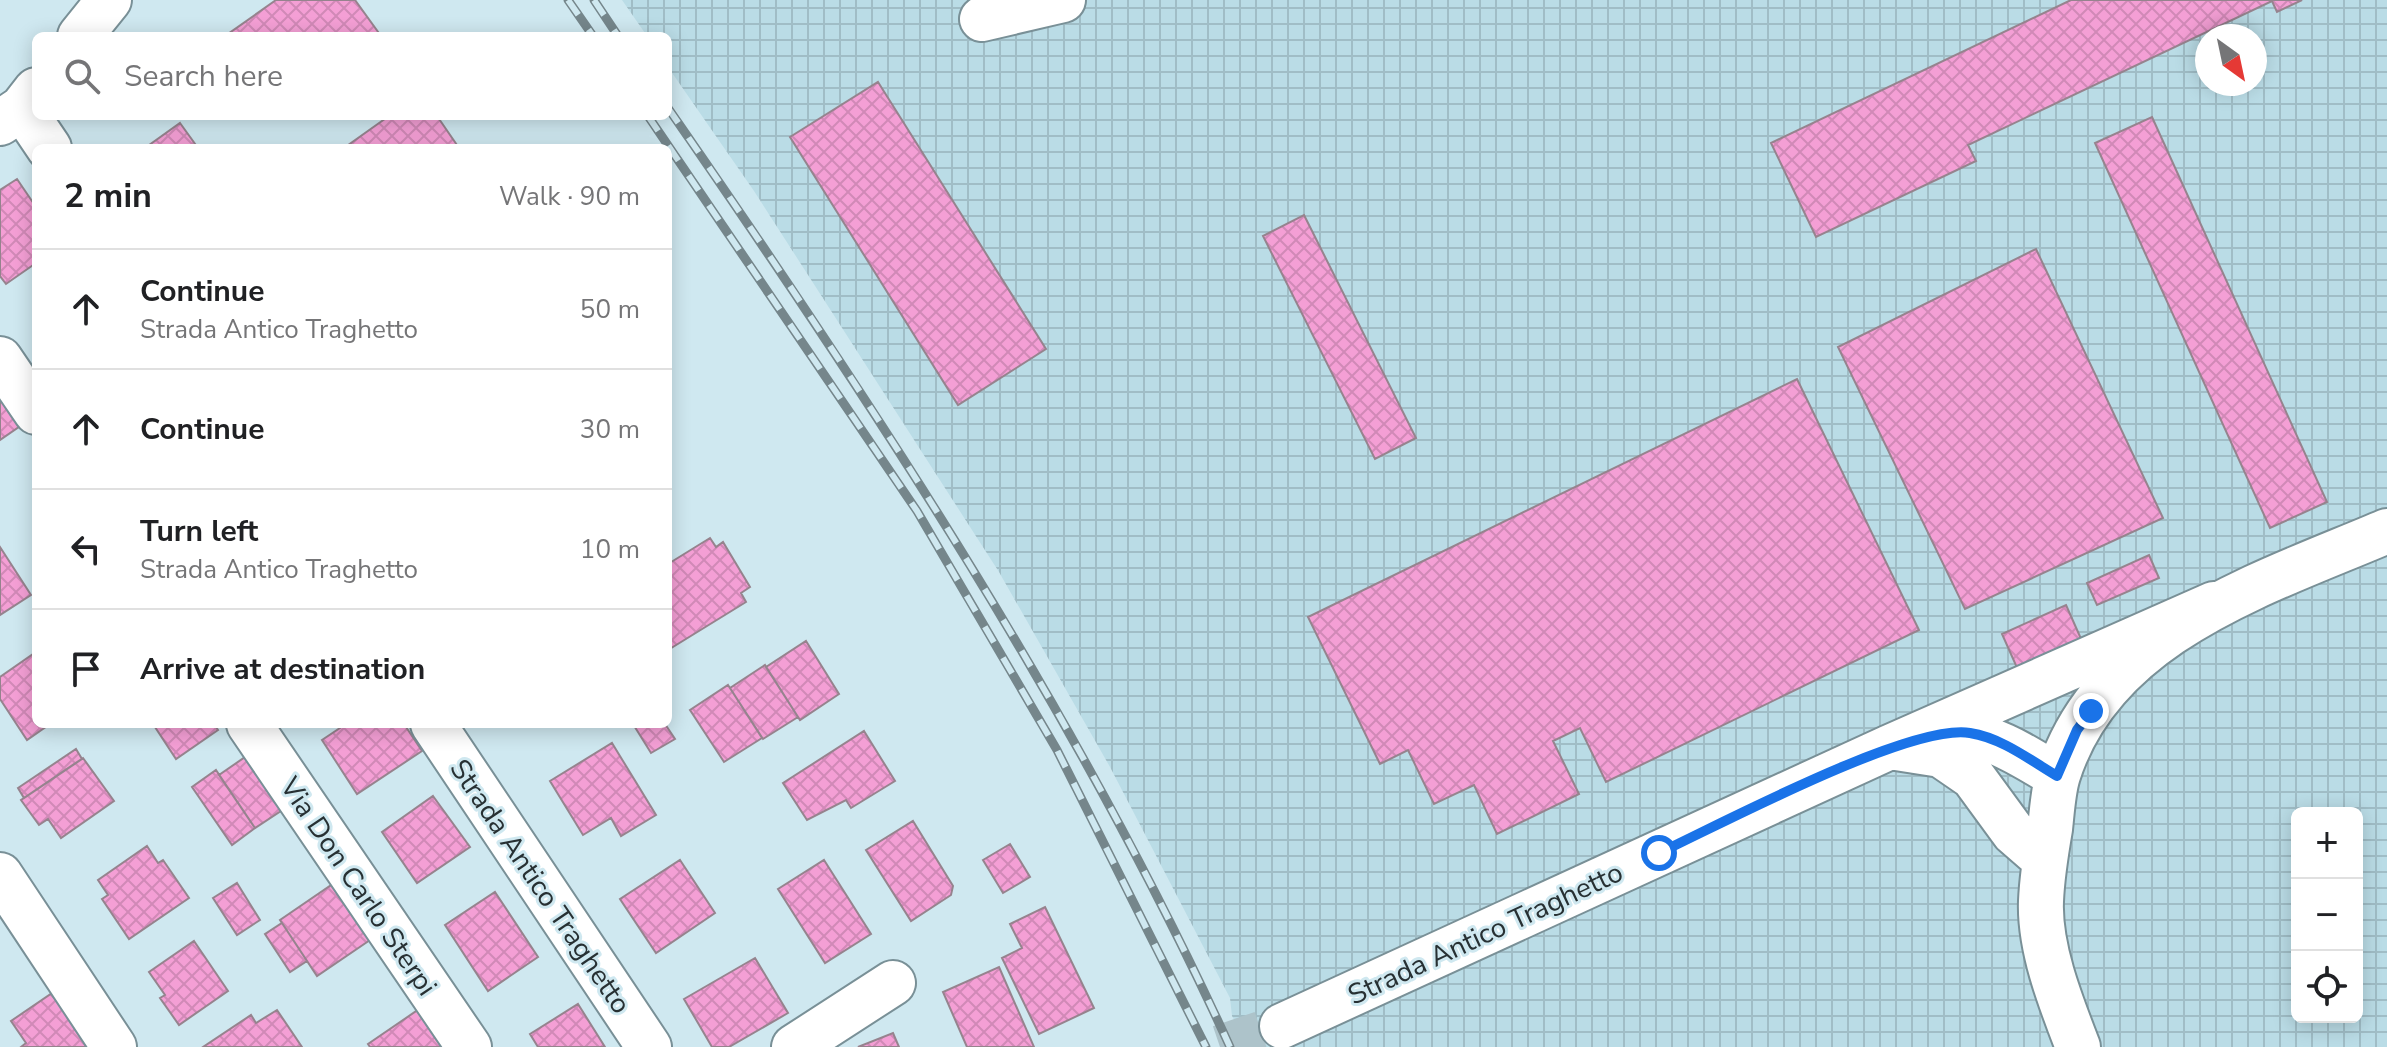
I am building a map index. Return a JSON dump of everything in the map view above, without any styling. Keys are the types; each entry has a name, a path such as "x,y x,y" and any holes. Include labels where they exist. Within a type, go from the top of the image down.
{"street":[{"path":"83,32 109,0"},
{"path":"982,19 1063,0"},
{"path":"19,107 46,144"},
{"path":"0,359 32,406"},
{"name":"Strada Antico Traghetto","path":"1282,1026 1890,747 2387,531"},
{"name":"Strada Antico Traghetto","path":"2078,1047 2045,938 2040,903 2057,776 2077,730 2106,691 2149,648 2214,604"},
{"name":"Via Don Carlo Sterpi","path":"252,728 469,1047"},
{"name":"Strada Antico Traghetto","path":"436,728 649,1047"},
{"path":"1890,747 1938,734 1969,733 2009,747 2057,776"},
{"path":"1890,747 1941,755 1973,777 2014,833 2045,860"},
{"path":"0,875 114,1047"},
{"path":"794,1047 893,983"}],"shaded area":[{"path":"622,0 2387,0 2387,1047 1249,1047 1232,1016 1230,998 1110,767 999,572 754,191 672,73 672,32 644,32"}],"building":[{"path":"276,0 355,0 378,32 231,32"},
{"path":"2071,0 2302,0 2277,12 2272,1 2223,24 2195,24 2195,37 1968,145 1976,161 1816,237 1771,143"},
{"path":"878,82 1046,349 958,405 790,137"},
{"path":"2152,117 2327,502 2270,528 2095,143"},
{"path":"383,120 440,120 456,144 350,144"},
{"path":"180,123 195,144 151,144"},
{"path":"17,179 32,201 32,266 6,284 0,276 0,190"},
{"path":"1304,215 1416,438 1375,459 1263,236"},
{"path":"2036,249 2163,518 1965,609 1838,347"},
{"path":"0,376 29,420 0,440"},
{"path":"1797,379 1919,630 1606,782 1580,728 1553,741 1579,794 1497,834 1474,785 1434,804 1408,750 1380,764 1308,617"},
{"path":"710,538 716,547 723,542 750,587 741,593 746,602 672,648 672,562"},
{"path":"0,547 31,595 0,615"},
{"path":"2149,555 2159,578 2097,605 2087,583"},
{"path":"2066,605 2086,650 2022,679 2002,634"},
{"path":"806,641 839,694 800,720 766,667"},
{"path":"32,655 32,728 44,728 27,740 0,699 0,677"},
{"path":"765,665 798,717 763,739 730,688"},
{"path":"728,685 762,738 724,762 690,710"},
{"path":"156,728 217,728 218,730 176,759"},
{"path":"340,728 407,728 422,751 357,794 322,740"},
{"path":"635,728 668,728 675,739 651,753"},
{"path":"864,731 895,781 851,808 846,800 807,820 783,783"},
{"path":"612,743 656,815 621,836 611,818 583,835 550,781"},
{"path":"76,749 82,759 24,798 18,788"},
{"path":"248,755 284,809 255,828 219,775"},
{"path":"83,758 114,801 61,838 48,819 39,825 21,800"},
{"path":"216,770 255,828 232,845 192,787"},
{"path":"433,796 470,847 417,883 382,832"},
{"path":"913,821 953,886 951,895 911,921 866,850"},
{"path":"1010,844 1030,877 1003,893 983,860"},
{"path":"147,846 158,863 163,860 189,898 129,939 102,899 108,895 98,880"},
{"path":"680,860 715,913 656,953 620,899"},
{"path":"824,860 871,934 825,963 778,889"},
{"path":"340,879 373,938 317,976 280,920"},
{"path":"237,883 260,920 237,935 213,898"},
{"path":"495,892 538,957 488,991 445,925"},
{"path":"1045,907 1094,1008 1039,1034 1002,958 1022,948 1010,924"},
{"path":"282,923 307,961 290,972 265,934"},
{"path":"194,941 228,991 179,1025 160,998 165,995 149,972"},
{"path":"755,958 788,1013 729,1047 712,1047 684,999"},
{"path":"999,967 1034,1047 967,1047 943,992"},
{"path":"61,987 101,1047 21,1047 26,1043 11,1021"},
{"path":"578,1004 605,1047 538,1047 530,1034"},
{"path":"425,1005 454,1047 370,1047 368,1044"},
{"path":"277,1010 302,1047 203,1047 251,1015 256,1023"},
{"path":"893,1033 899,1047 858,1047"}],"tunnel":[{"path":"1220,1047 1282,1026"}],"railway":[{"path":"568,0 590,32"},
{"path":"594,0 615,32"},
{"path":"672,114 822,334 970,565 1107,802 1171,923 1230,1047"},
{"path":"651,120 667,144"},
{"path":"672,151 917,511 1057,750 1206,1047"}],"route":[{"path":"1659,853 1890,747 1938,734 1969,733 2009,747 2057,776 2077,730 2091,711"}]}
